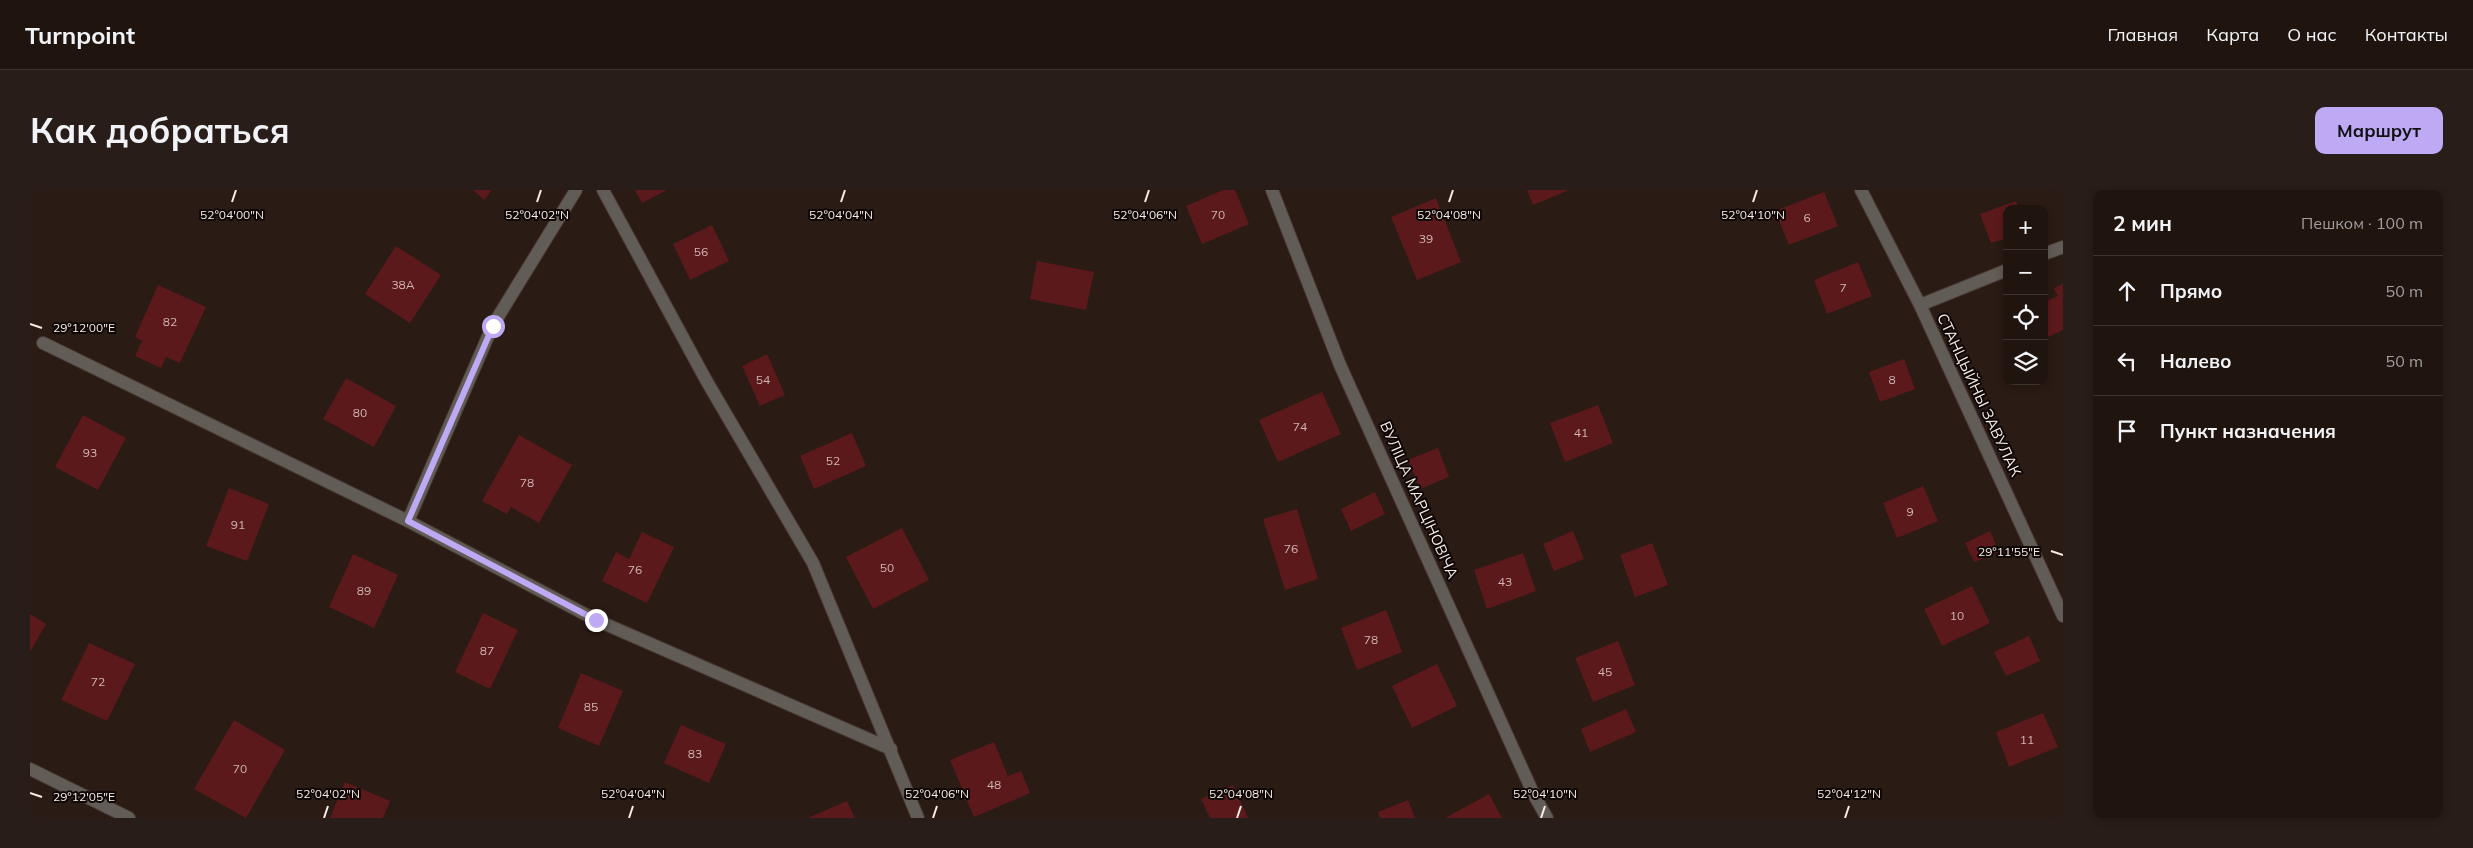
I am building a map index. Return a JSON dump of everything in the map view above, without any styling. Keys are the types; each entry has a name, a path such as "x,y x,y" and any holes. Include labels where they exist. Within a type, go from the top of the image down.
{"street":[{"path":"408,521 493,326 576,190"},
{"path":"603,190 706,380 813,563 918,818"},
{"name":"ВУЛІЦА МАРЦІНОВІЧА","path":"1272,190 1340,365 1534,795 1547,818"},
{"name":"СТАНЦЫЙНЫ ЗАВУЛАК","path":"1861,190 1920,305 2063,616"},
{"path":"2048,253 2063,247"},
{"path":"1920,305 2003,272"},
{"path":"43,343 408,521 596,620 891,749"},
{"path":"30,769 129,818"}],"building":[{"path":"473,190 492,190 484,200"},
{"path":"635,190 667,190 642,203"},
{"path":"1223,190 1235,190 1249,224 1202,244 1186,206"},
{"path":"1527,190 1569,190 1533,205"},
{"path":"1824,192 1838,226 1789,245 1775,211"},
{"path":"1436,198 1461,262 1417,280 1391,217"},
{"path":"2016,201 2018,205 2005,205"},
{"path":"2003,206 2003,239 1991,243 1980,214"},
{"path":"712,225 729,261 690,280 673,244"},
{"path":"396,246 441,275 410,323 365,294"},
{"path":"1037,261 1094,272 1086,310 1030,299"},
{"path":"1858,262 1872,296 1827,314 1814,280"},
{"path":"2063,284 2063,330 2048,337 2048,300 2058,296 2054,288"},
{"path":"158,285 206,307 180,363 166,357 161,368 135,356 142,341 135,337"},
{"path":"767,354 785,395 760,406 742,366"},
{"path":"1904,359 1915,389 1880,402 1869,372"},
{"path":"346,378 396,406 374,447 323,419"},
{"path":"1322,392 1341,434 1278,462 1259,420"},
{"path":"1598,405 1613,443 1565,462 1550,423"},
{"path":"83,415 126,438 98,490 55,467"},
{"path":"852,433 866,466 814,489 800,456"},
{"path":"519,435 572,465 539,523 511,507 507,514 482,501"},
{"path":"1438,448 1449,477 1420,489 1408,460"},
{"path":"1923,486 1938,521 1897,538 1883,503"},
{"path":"229,488 269,504 247,561 206,546"},
{"path":"1375,492 1385,514 1351,531 1341,509"},
{"path":"1297,509 1318,579 1285,590 1263,519"},
{"path":"902,528 929,580 873,609 846,557"},
{"path":"1573,531 1584,559 1554,571 1543,544"},
{"path":"1990,531 1999,552 1974,562 1965,543"},
{"path":"642,532 674,547 647,603 602,581 616,552 629,559"},
{"path":"1652,543 1668,585 1635,597 1620,555"},
{"path":"1523,553 1536,591 1487,609 1474,570"},
{"path":"353,554 398,575 374,628 329,607"},
{"path":"1972,586 1990,623 1942,646 1924,609"},
{"path":"1386,610 1402,652 1357,670 1341,628"},
{"path":"483,613 518,630 490,689 455,672"},
{"path":"30,614 46,624 30,652"},
{"path":"2029,636 2040,661 2006,676 1994,652"},
{"path":"1618,641 1635,685 1593,702 1575,658"},
{"path":"89,643 135,664 107,721 61,700"},
{"path":"1437,664 1457,706 1412,728 1392,686"},
{"path":"581,673 623,691 599,746 558,728"},
{"path":"1626,709 1636,732 1590,752 1581,729"},
{"path":"2043,713 2058,747 2009,767 1996,732"},
{"path":"234,720 285,750 246,818 194,789"},
{"path":"681,725 726,744 709,783 664,763"},
{"path":"994,742 1008,776 1021,771 1030,793 974,817 950,760"},
{"path":"345,782 390,801 383,818 330,818"},
{"path":"1233,785 1248,818 1210,818 1201,799"},
{"path":"1489,794 1502,818 1445,818"},
{"path":"1408,800 1415,818 1380,818 1378,812"},
{"path":"847,801 855,818 808,818"}],"route":[{"path":"493,326 408,521 596,620"}]}
